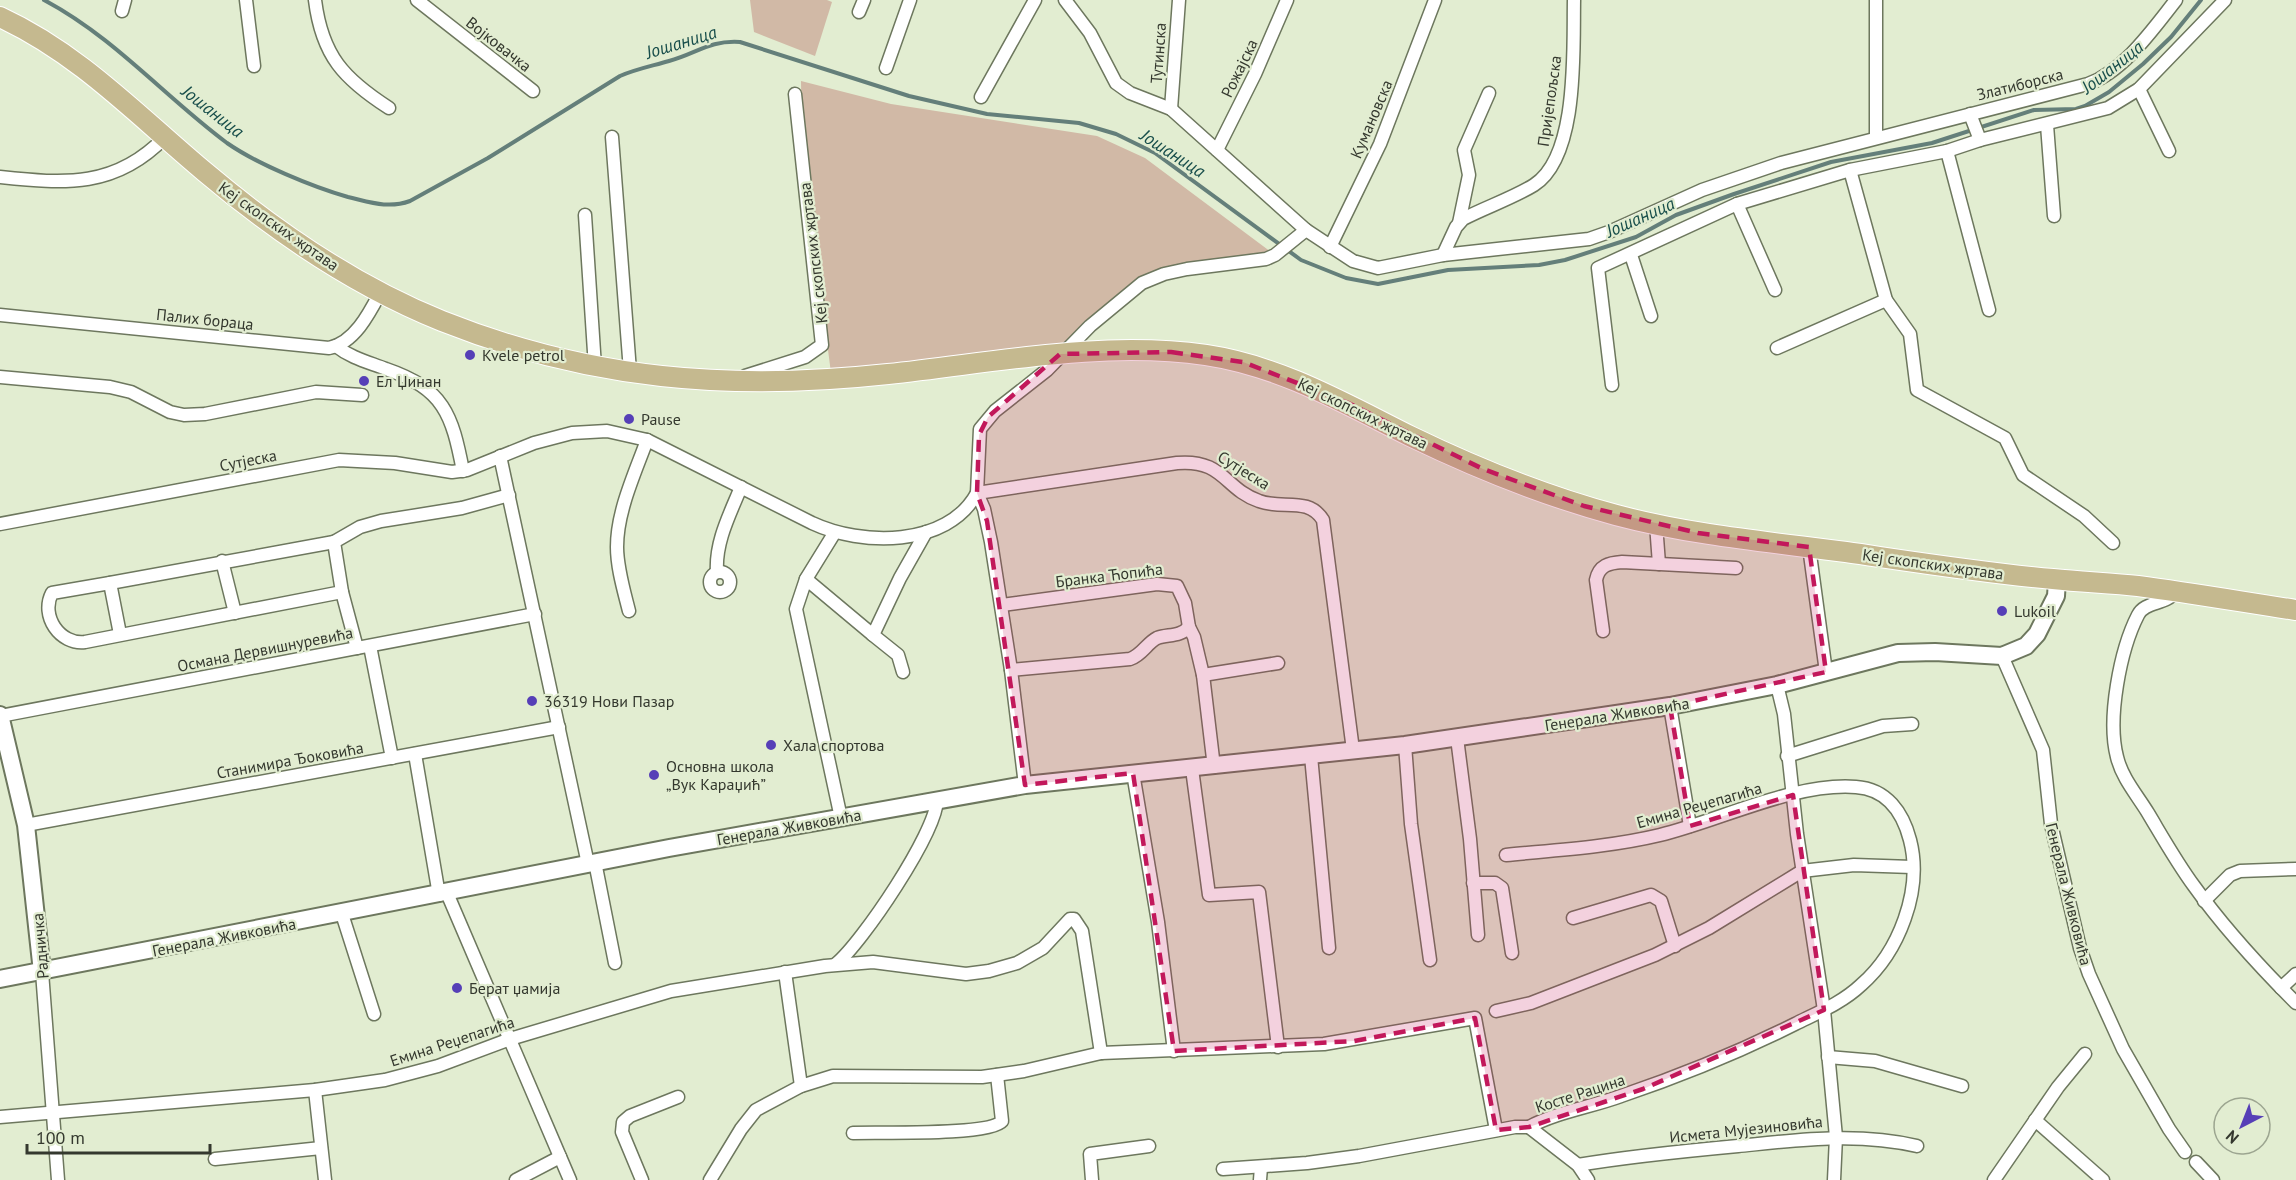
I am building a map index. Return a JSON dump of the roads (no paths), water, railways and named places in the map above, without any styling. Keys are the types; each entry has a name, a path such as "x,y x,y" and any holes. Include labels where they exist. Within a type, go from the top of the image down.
{"main road":[{"name":"Кеј скопских жртава","path":"0,17 41,37 71,57 207,174 285,234 380,293 487,337 595,367 727,382 771,384 830,380 1060,354 1171,352 1243,362 1308,386 1516,483 1584,506 1698,533 2057,580"},
{"path":"2057,580 2175,592 2296,610"}],"street":[{"path":"246,0 254,66"},
{"path":"315,0 321,29 341,70 353,83 389,108"},
{"name":"Војковачка","path":"417,0 533,91"},
{"path":"886,68 910,0"},
{"path":"981,97 1035,0"},
{"path":"1065,0 1090,33 1116,83 1130,93 1171,109 1256,183 1302,234 1369,267 1388,268 1443,255 1459,223 1469,175 1464,150 1489,93"},
{"name":"Тутинска","path":"1171,109 1179,0"},
{"name":"Рожајска","path":"1217,150 1255,74 1287,0"},
{"name":"Кумановска","path":"1329,247 1380,144 1435,0"},
{"name":"Пријепољска","path":"1459,223 1534,185 1558,157 1571,84 1574,0"},
{"path":"1876,0 1876,137"},
{"name":"Златиборска","path":"1443,255 1555,244 1598,237 1669,204 1731,179 1876,137 1972,117 2088,84 2104,78 2133,50 2175,0"},
{"path":"1612,385 1598,268 1631,255 1737,204 1850,170 1947,151 1979,138 2048,125 2108,108 2139,89 2225,0"},
{"path":"2139,89 2169,151"},
{"name":"Кеј скопских жртава","path":"727,382 805,357 822,345 823,336 795,94"},
{"path":"1972,117 1979,138"},
{"path":"2048,125 2054,216"},
{"path":"0,177 59,183 94,178 136,162 165,137"},
{"path":"612,137 630,371"},
{"path":"1947,151 1989,310"},
{"path":"1850,170 1886,300 1910,334 1917,390 2005,438 2023,475 2084,516 2113,543"},
{"path":"1737,204 1775,290"},
{"path":"585,215 595,367"},
{"path":"1025,785 1002,605 987,521 977,493 978,444 984,422 1047,370 1060,354 1075,343 1110,308 1155,277 1187,268 1254,261 1275,255 1302,234"},
{"path":"1631,255 1651,316"},
{"path":"336,346 342,344 367,316 380,293"},
{"path":"1777,348 1886,300"},
{"name":"Палих бораца","path":"0,315 313,348 336,346"},
{"path":"336,346 347,355 407,376 427,387 439,400 451,423 463,471"},
{"path":"0,377 110,387 131,392 170,412 184,415 205,414 316,392 362,395"},
{"name":"Сутјеска","path":"0,524 339,460 395,463 442,472 463,471 534,443 584,432 622,433 647,440 836,532 880,539 926,532 964,510 977,493 1186,462 1211,467 1256,500 1270,504 1302,505 1315,510 1323,520 1353,750"},
{"path":"629,611 618,555 618,534 625,505 647,440"},
{"path":"500,456 559,727 615,963"},
{"path":"717,572 720,545 741,487"},
{"path":"340,592 85,642 72,642 57,632 50,609 50,598 58,591 334,542 360,527 381,521 462,508 509,495"},
{"path":"1656,524 1659,564"},
{"path":"836,532 806,579 797,603 798,625 840,818"},
{"path":"873,634 900,578 926,532"},
{"path":"334,542 340,592 357,648"},
{"path":"1809,547 1826,672"},
{"path":"222,561 235,613"},
{"path":"1603,631 1596,580 1600,568 1609,563 1736,568"},
{"path":"806,579 898,655 903,672"},
{"name":"Генерала Живковића","path":"0,979 342,914 592,863 1025,785 1214,767 1405,745 1670,706 1777,686 1884,655 1909,652 2001,656 2026,646 2037,634 2053,602 2057,580"},
{"path":"110,583 120,634"},
{"name":"Бранка Ћопића","path":"1002,605 1157,584 1173,584 1183,596 1203,675"},
{"path":"2175,592 2167,600 2143,609 2137,617 2124,656 2113,707 2113,732 2117,760 2127,781 2175,859 2205,901 2296,1003"},
{"name":"Османа Дервишнуревића","path":"0,716 535,614"},
{"path":"1011,670 1130,659 1140,654 1155,640 1181,633 1189,627"},
{"path":"370,645 392,758"},
{"name":"Генерала Живковића","path":"2001,656 2016,693 2041,742 2051,825 2080,948 2105,1023 2185,1152"},
{"path":"1214,767 1203,675 1278,663"},
{"path":"1777,686 1786,730 1797,834 1824,1010 1836,1137 1834,1180"},
{"path":"1670,706 1690,826"},
{"name":"Радничка","path":"0,716 26,825 55,1113 58,1180"},
{"path":"1787,756 1883,726 1912,724"},
{"name":"Станимира Ђоковића","path":"26,825 559,727"},
{"path":"1457,738 1478,935"},
{"path":"1405,745 1411,824 1430,960"},
{"path":"415,754 443,894 510,1039 570,1180"},
{"path":"1311,756 1329,948"},
{"path":"1192,769 1209,895 1259,892 1278,1047"},
{"path":"1133,773 1158,922 1174,1051"},
{"name":"Емина Реџепагића","path":"1506,855 1622,842 1690,826 1792,795 1830,788 1862,787 1886,798 1898,810"},
{"path":"836,964 867,928 924,840 932,824 937,800"},
{"name":"Косте Рацина","path":"1223,1169 1260,1174 1496,1130 1529,1127 1674,1077 1824,1010 1847,997 1864,983 1892,945 1908,911 1912,867 1910,842 1898,810"},
{"path":"1496,1011 1531,1003 1675,946 1803,872 1854,865 1912,867"},
{"path":"2205,901 2230,875 2240,871 2296,869"},
{"path":"1473,883 1495,883 1502,888 1512,953"},
{"path":"1573,918 1651,895 1661,901 1675,946"},
{"path":"342,914 374,1014"},
{"name":"Емина Реџепагића","path":"0,1117 315,1090 406,1076 510,1039 671,991 836,964 885,963 966,974 989,971 1017,963 1043,948 1065,923 1074,920 1082,932 1101,1053"},
{"path":"784,972 801,1086"},
{"path":"2281,988 2296,974"},
{"path":"710,1180 750,1116 765,1105 801,1086 840,1075 958,1078 997,1075 1101,1053 1278,1047 1354,1041 1475,1018 1496,1130"},
{"path":"1994,1180 2035,1120 2085,1054"},
{"path":"1828,1057 1875,1061 1962,1086"},
{"path":"853,1132 937,1132 994,1127 1002,1121 997,1075"},
{"path":"315,1090 325,1180"},
{"path":"642,1180 622,1132 623,1122 630,1116 678,1097"},
{"path":"2035,1120 2103,1180"},
{"path":"1529,1127 1578,1165 1588,1180"},
{"name":"Исмета Мујезиновића","path":"1578,1165 1627,1157 1836,1137 1896,1141 1917,1146"},
{"path":"1092,1180 1090,1154 1149,1146"},
{"path":"215,1159 321,1148"},
{"path":"516,1180 560,1157"},
{"path":"2196,1162 2213,1180"}],"waterway":[{"name":"Јошаница","path":"44,0 93,31 204,125 239,151 302,181 371,203 387,205 410,201 488,158 620,76 679,58 711,45 740,42 909,96 987,114 1079,123 1116,134 1155,153 1301,260 1346,278 1378,284 1448,270 1539,265 1565,260 1636,237 1676,215 1831,162 1932,143 2034,110 2076,109 2085,106 2109,92 2143,64 2171,37 2201,0"}],"place":[{"name":"Kvele petrol","path":"470,355"},
{"name":"Ел Џинан","path":"364,381"},
{"name":"Pause","path":"629,419"},
{"name":"Lukoil","path":"2002,611"},
{"name":"36319 Нови Пазар","path":"532,701"},
{"name":"Хала спортова","path":"771,745"},
{"name":"Основна школа „Вук Караџић”","path":"654,775"},
{"name":"Берат џамија","path":"457,988"}]}
